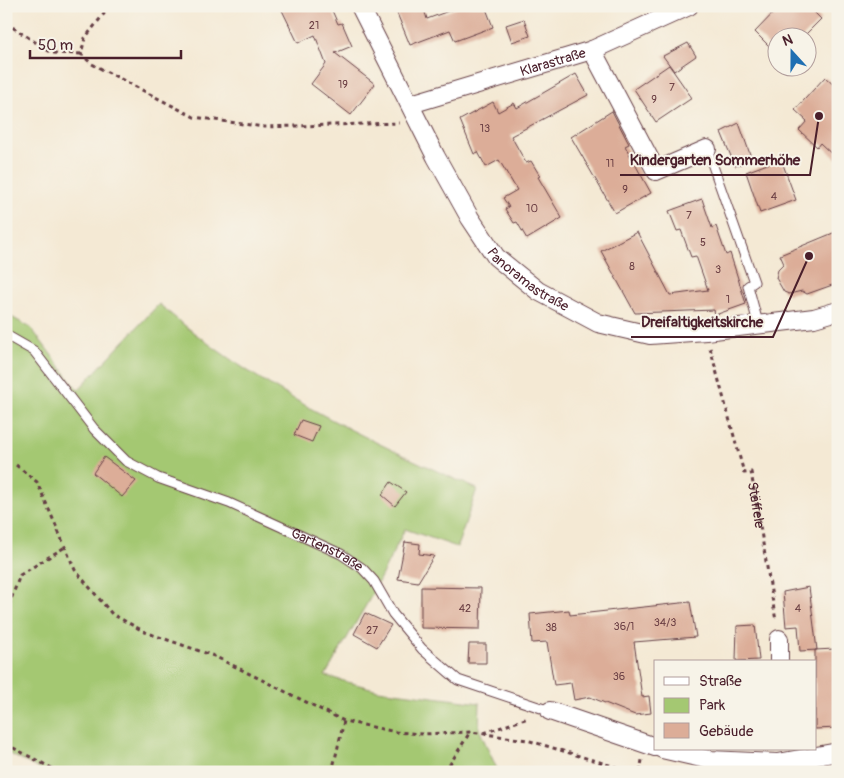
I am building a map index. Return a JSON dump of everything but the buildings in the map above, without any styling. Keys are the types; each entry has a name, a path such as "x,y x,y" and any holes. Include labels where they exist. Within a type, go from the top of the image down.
{"street":[{"name":"Panoramastraße","path":"360,6 436,157 470,218 496,257 538,291 598,323 650,335 706,331 758,323 814,318 838,311"},
{"name":"Klarastraße","path":"411,104 592,50 690,6"},
{"path":"592,50 656,170 707,149"},
{"path":"779,639 779,660"},
{"name":"Gartenstraße","path":"550,711 654,747"},
{"path":"666,750 710,760 778,761 838,752"}],"lane":[{"path":"707,149 754,282 748,286 758,323"},
{"name":"Gartenstraße","path":"6,335 34,350 94,429 126,461 158,478 229,503 341,554 362,568 374,581 393,614 422,649 458,680 550,711"}],"path":[{"path":"81,54 85,38 110,6"},
{"path":"829,6 838,14"},
{"path":"6,24 52,53 81,54 92,64 194,118 264,127 420,122"},
{"name":"Stäffele","path":"706,331 744,473 751,472 779,639"},
{"path":"16,465 37,482 75,570 112,614 145,632 214,656 344,721 396,732 422,734 470,732 527,740 632,772"},
{"path":"6,612 20,575 65,547"},
{"path":"483,733 550,711"},
{"path":"332,772 344,721"},
{"path":"445,772 470,732"},
{"path":"6,744 59,772"}],"green space":[{"path":"159,304 232,360 271,385 393,451 477,489 457,547 405,529 369,600 325,676 378,690 480,703 479,729 497,769 504,772 45,772 6,752 6,447 10,384 6,379 6,314 31,328 78,390"}],"place":[{"name":"Kindergarten Sommerhöhe","path":"819,116"},
{"name":"Dreifaltigkeitskirche","path":"809,256"}]}
